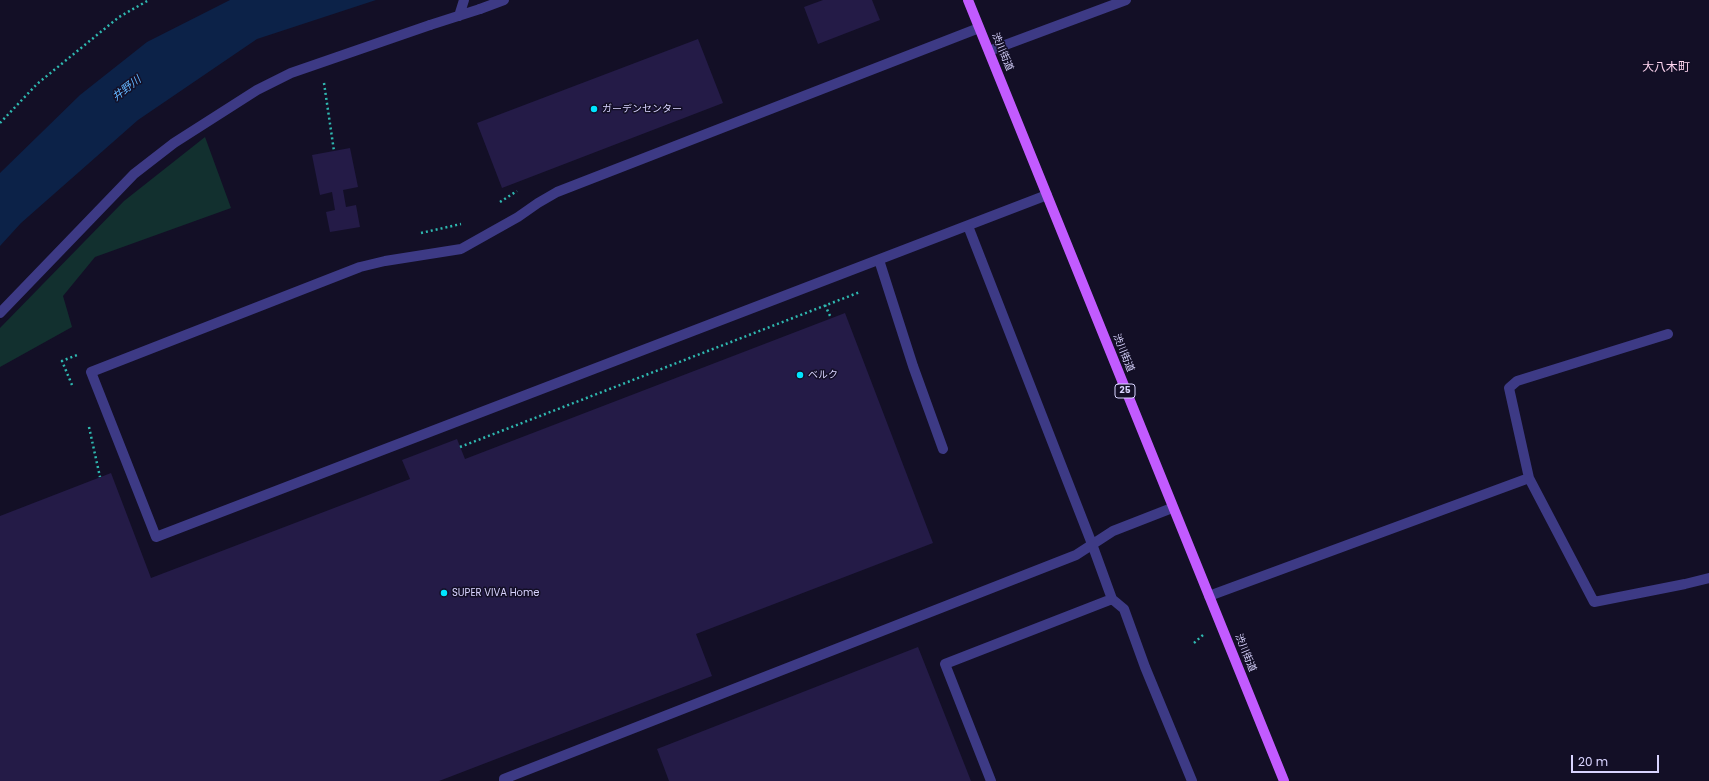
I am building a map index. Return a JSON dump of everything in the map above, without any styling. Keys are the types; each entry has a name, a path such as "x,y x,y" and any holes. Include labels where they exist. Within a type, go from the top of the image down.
{"main road":[{"name":"渋川街道","path":"968,0 1172,508 1284,781"}],"street":[{"path":"0,313 134,174 174,142 257,90 291,73 504,0"},
{"path":"989,51 1126,0"},
{"path":"459,16 463,3"},
{"path":"979,28 557,192 498,230 461,249 385,261 360,267 91,372 156,537 1047,196"},
{"path":"968,226 1112,599 1124,608 1146,668 1192,781"},
{"path":"879,260 913,366 943,449"},
{"path":"1668,334 1517,381 1509,388 1529,478 1594,602 1709,578"},
{"path":"1209,596 1529,478"},
{"path":"504,781 504,779 1076,555 1113,531 1172,508"},
{"path":"991,781 945,664 1112,599"}],"path":[{"path":"0,123 37,84 118,17 149,0"},
{"path":"319,63 323,72 334,151"},
{"path":"498,203 520,189"},
{"path":"417,233 464,222"},
{"path":"460,447 860,292"},
{"path":"825,305 830,318"},
{"path":"74,390 62,361 84,353"},
{"path":"89,425 100,477"}],"green space":[{"path":"205,137 231,208 95,257 63,296 72,327 0,367 0,328 124,201"}],"water":[{"name":"井野川","path":"230,0 376,0 257,39 138,120 21,223 0,246 0,173 80,95 147,42"}],"building":[{"path":"823,0 872,0 880,20 818,44 804,7"},
{"path":"698,39 723,103 502,188 477,123"},
{"path":"350,148 358,187 343,190 346,207 356,205 360,227 330,232 326,212 335,210 332,192 320,195 312,155"},
{"path":"845,313 933,543 696,634 712,676 439,781 0,781 0,516 111,473 151,578 410,479 402,460 457,439 465,459"},
{"path":"918,647 971,781 669,781 657,749"}],"place":[{"name":"ガーデンセンター","path":"594,109"},
{"name":"ベルク","path":"800,375"},
{"name":"SUPER VIVA Home","path":"444,593"}],"district":[{"name":"大八木町","path":"1666,68"}]}
